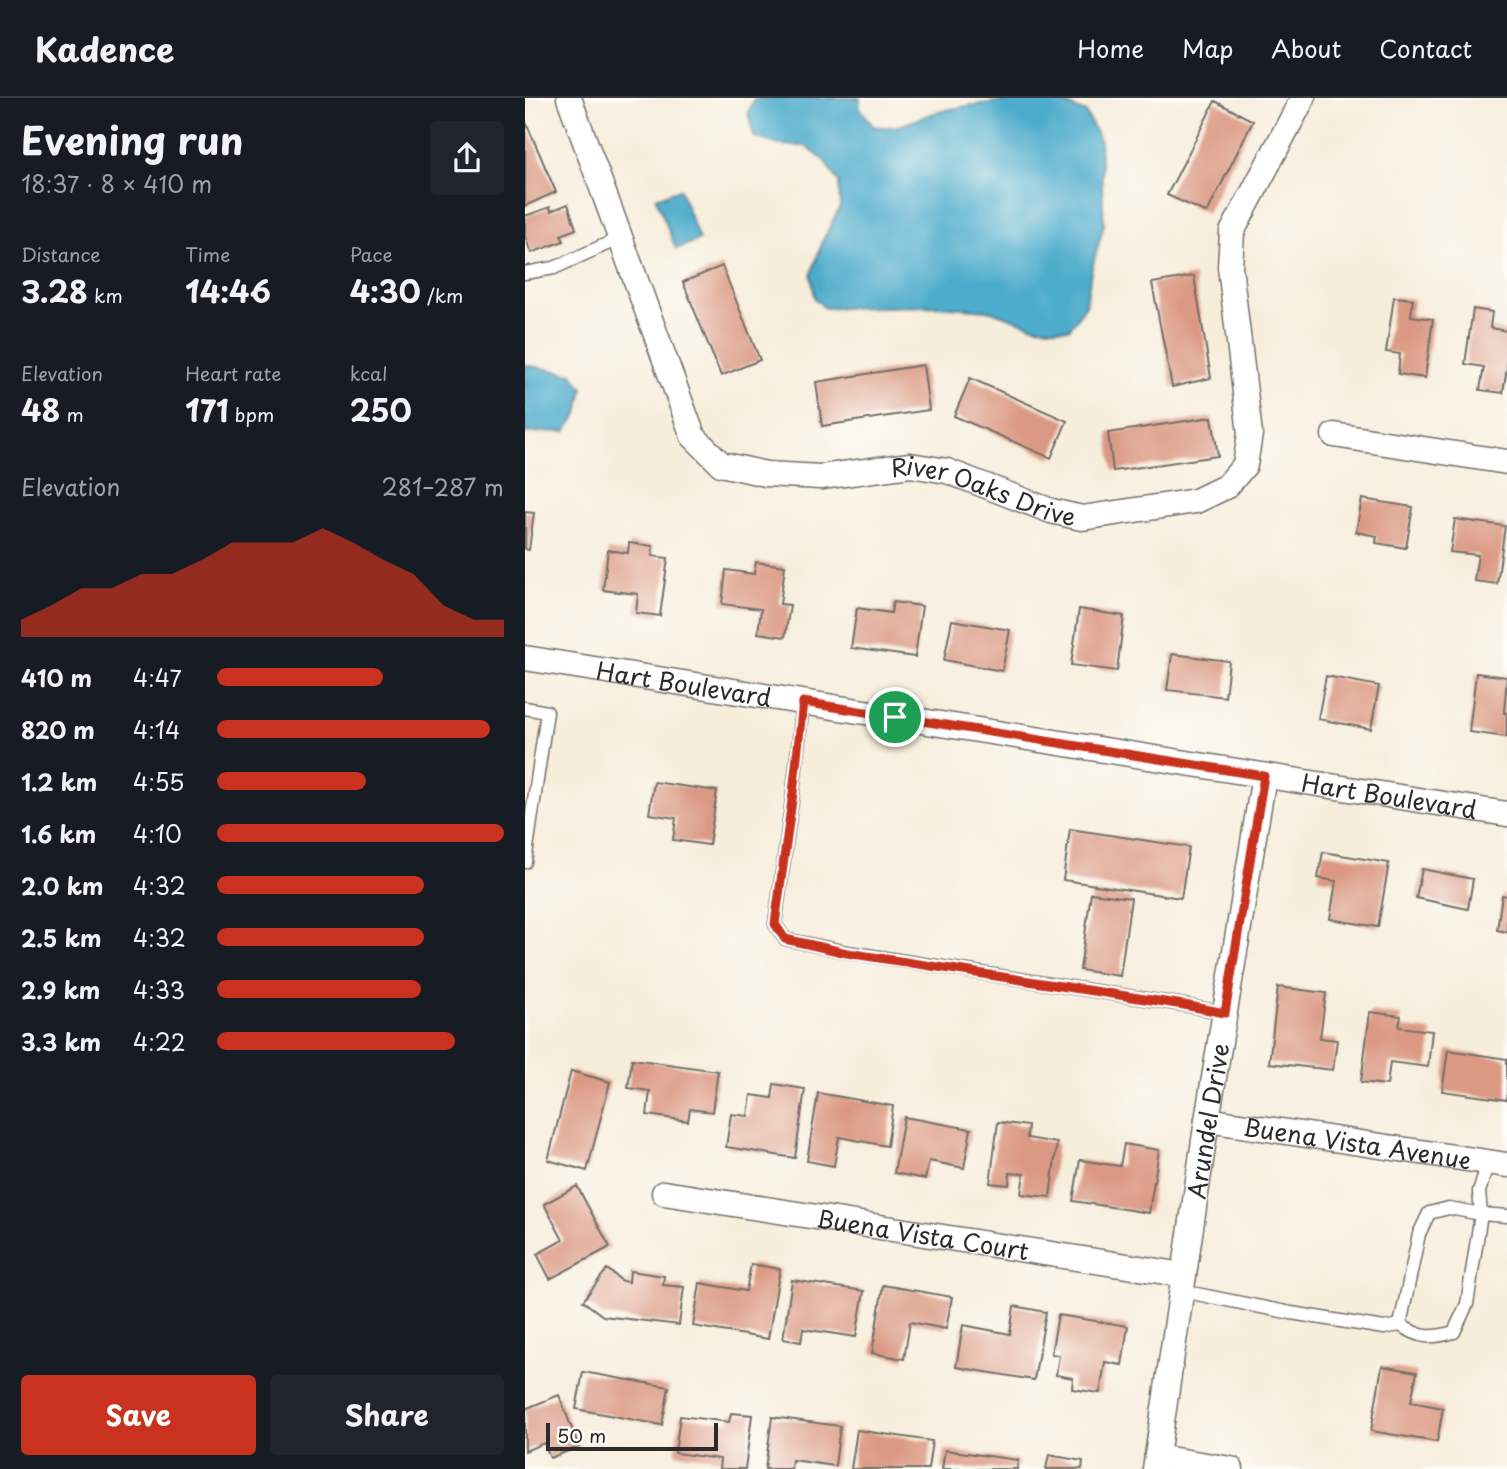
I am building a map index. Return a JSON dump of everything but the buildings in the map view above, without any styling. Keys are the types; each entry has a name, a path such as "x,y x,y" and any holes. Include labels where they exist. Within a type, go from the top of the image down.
{"street":[{"name":"River Oaks Drive","path":"569,98 694,436 721,464 766,474 821,477 910,465 947,471 1082,519 1196,501 1227,486 1245,465 1250,434 1230,267 1232,232 1303,98"},
{"path":"1334,435 1507,462"},
{"name":"Hart Boulevard","path":"525,658 1507,814"},
{"name":"Arundel Drive","path":"1156,1463 1207,1120 1264,776"},
{"name":"Buena Vista Avenue","path":"1207,1120 1498,1164"},
{"name":"Buena Vista Court","path":"664,1193 1183,1283"},
{"path":"1156,1463 1231,1469"}],"lane":[{"path":"525,273 554,268 620,238"},
{"path":"803,702 775,924 785,939 847,953 1225,1013"},
{"path":"525,709 548,712 525,862"},
{"path":"1183,1283 1291,1313 1384,1328 1400,1325 1415,1335 1436,1338 1454,1332 1467,1304 1481,1214 1479,1192 1498,1164"},
{"path":"1400,1325 1419,1234 1429,1213 1449,1208 1507,1216"}],"water":[{"path":"755,98 860,98 860,108 873,126 881,127 903,124 957,108 1024,100 1050,99 1086,113 1100,141 1104,225 1091,271 1086,305 1069,329 1036,327 988,310 936,306 825,308 815,299 811,275 823,240 840,207 839,183 824,160 805,146 780,145 754,137 748,112"},
{"path":"680,189 699,240 676,249 656,198"},
{"path":"525,365 572,374 583,388 578,414 566,431 525,433"}],"route":[{"path":"803,702 895,717 1264,776 1225,1013 847,953 785,939 775,924 803,702"}]}
